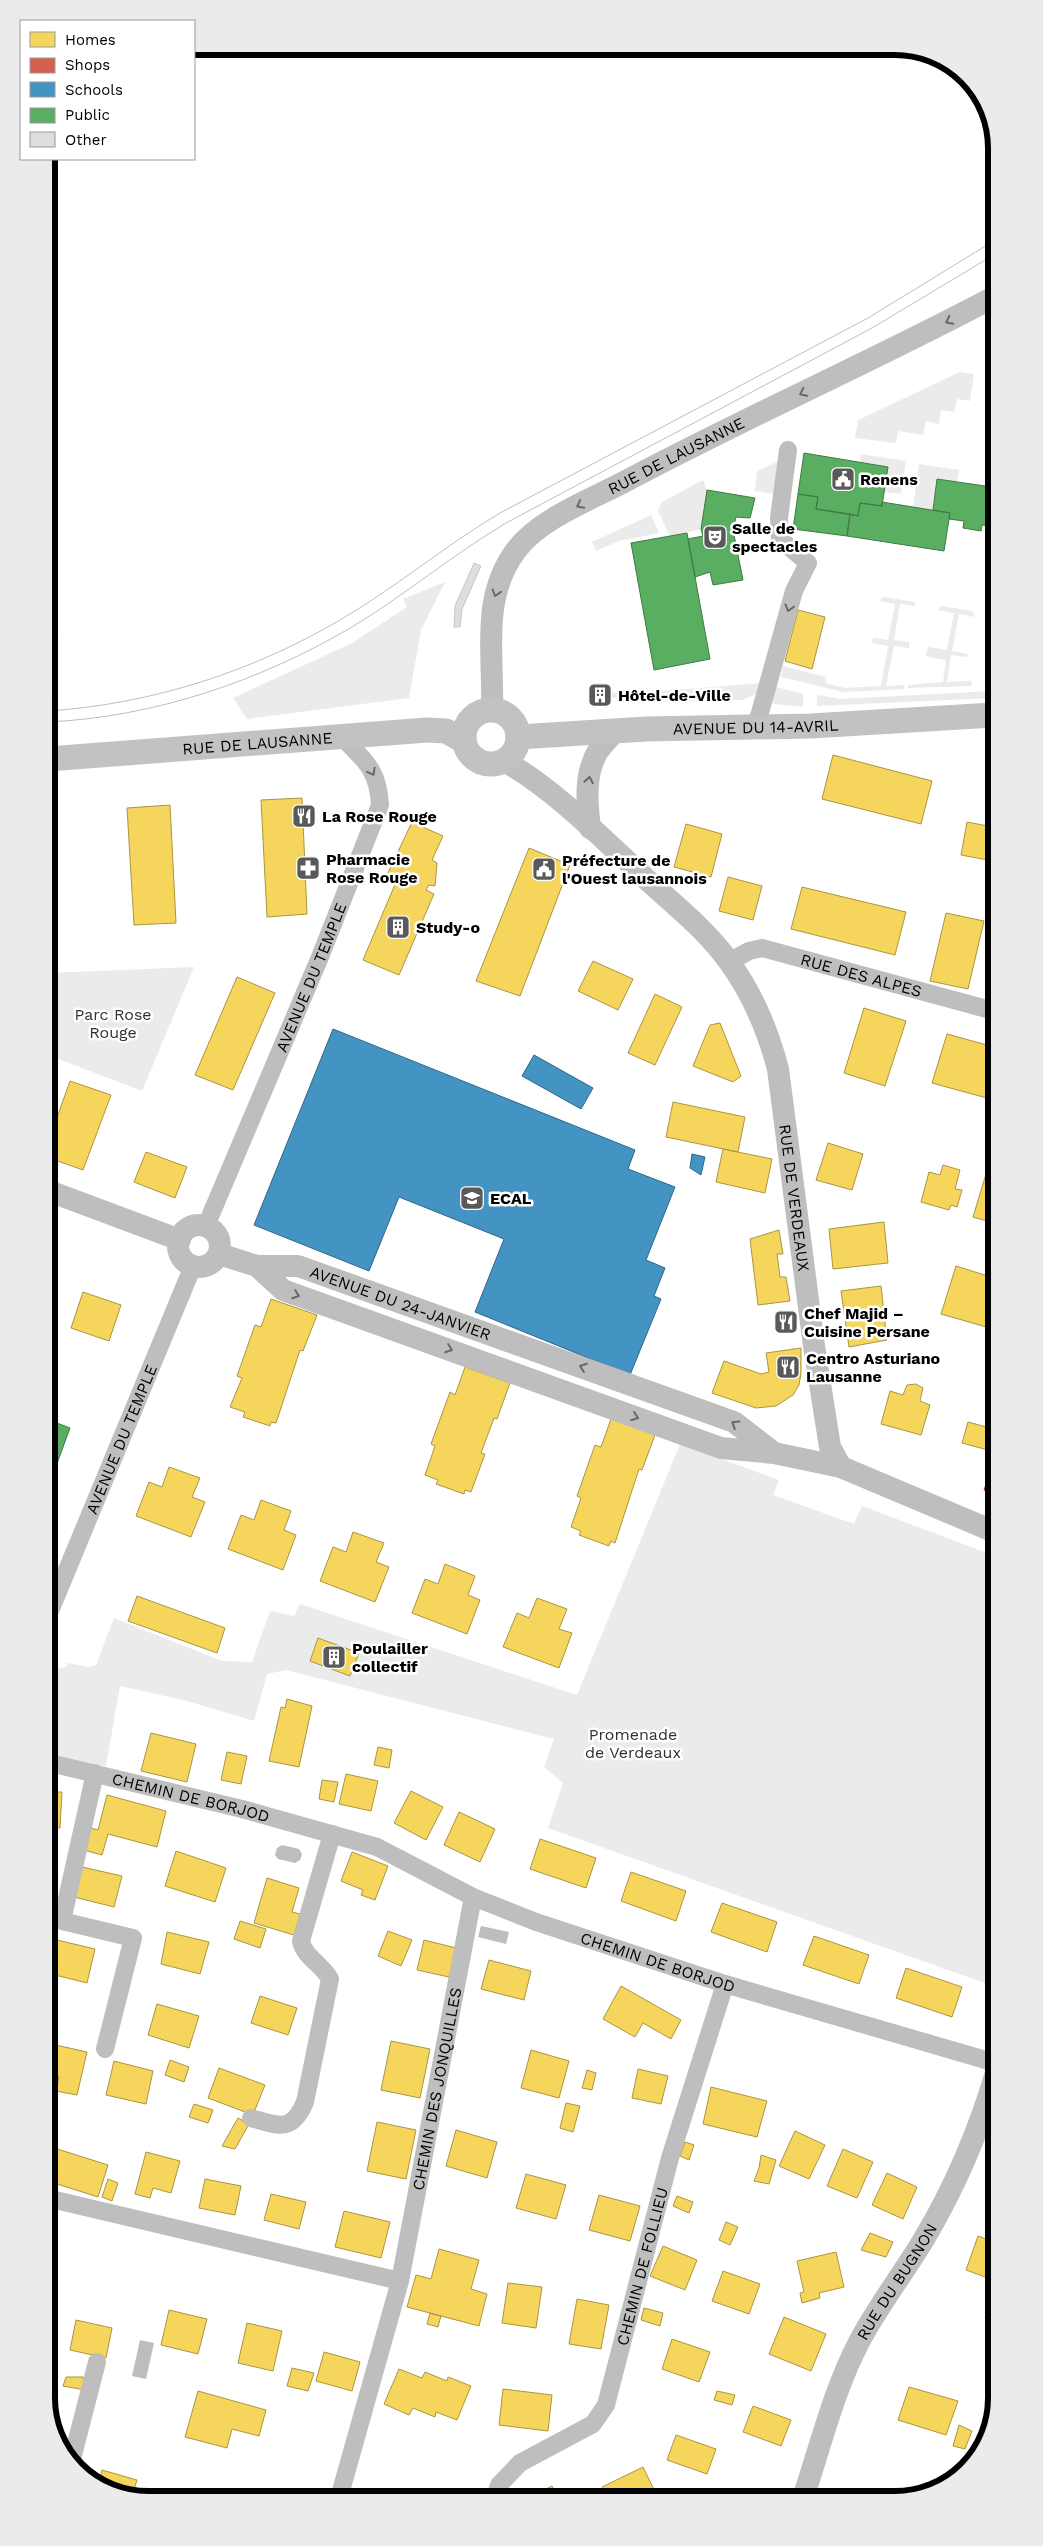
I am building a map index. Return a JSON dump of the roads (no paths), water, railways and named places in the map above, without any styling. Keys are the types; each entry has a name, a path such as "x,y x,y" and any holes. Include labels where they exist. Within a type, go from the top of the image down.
{"main road":[{"path":"484,710 492,710 500,711 514,721 518,737 514,751 504,761 489,764 470,754 464,741 464,733 471,719 484,710"},
{"name":"AVENUE DU 14-AVRIL","path":"518,737 616,730 756,727 988,715"},
{"name":"RUE DE LAUSANNE","path":"55,758 340,735 446,731 464,741"}],"street":[{"name":"RUE DE LAUSANNE","path":"492,710 490,623 502,576 517,549 530,534 562,514 988,300"},
{"path":"756,727 794,591 808,563 780,539 780,518 788,450"},
{"path":"590,828 586,798 590,772 597,752 616,730"},
{"name":"AVENUE DU TEMPLE","path":"206,1226 320,957 380,805 379,785 370,767 340,735"},
{"name":"RUE DE VERDEAUX","path":"504,761 524,772 590,828 703,932 729,962 758,1009 770,1040 778,1070 814,1346 830,1447 841,1467"},
{"name":"RUE DES ALPES","path":"729,962 749,951 762,948 988,1009"},
{"path":"55,1192 180,1240"},
{"path":"193,1226 206,1226 217,1234 220,1240 219,1254 206,1266 193,1266 182,1259 178,1246 183,1234 193,1226"},
{"name":"AVENUE DU 24-JANVIER","path":"219,1254 257,1266 298,1266 541,1352 734,1422 774,1453"},
{"name":"AVENUE DU TEMPLE","path":"55,1599 193,1266"},
{"name":"AVENUE DU 24-JANVIER","path":"257,1266 283,1290 721,1448 774,1453 841,1467"},
{"path":"530,1379 541,1352"},
{"path":"673,1431 684,1404"},
{"path":"841,1467 988,1529"},
{"name":"CHEMIN DE BORJOD","path":"55,1765 242,1809 377,1847 474,1897 536,1922 725,1984 988,2062"},
{"path":"95,1773 62,1921 133,1938 105,2049"},
{"path":"251,2118 280,2126 287,2125 300,2112 304,2102 330,1979 326,1972 302,1948 301,1941 332,1834"},
{"name":"CHEMIN DES JONQUILLES","path":"341,2491 400,2281 474,1897"},
{"name":"CHEMIN DE FOLLIEU","path":"497,2491 499,2484 520,2463 593,2424 606,2405 670,2158 725,1984"},
{"name":"RUE DU BUGNON","path":"805,2491 841,2383 858,2344 925,2237 960,2169 988,2122"},
{"path":"55,2200 400,2281"},
{"path":"73,2453 97,2362"}],"tram line":[{"path":"55,710 126,701 202,682 239,669 311,636 365,605 500,513 868,318 988,244"},
{"path":"55,721 128,713 167,704 206,693 281,664 372,615 506,523 872,328 988,258"}],"place":[{"name":"Renens","path":"843,479"},
{"name":"Salle de spectacles","path":"715,537"},
{"name":"Hôtel-de-Ville","path":"600,695"},
{"name":"La Rose Rouge","path":"304,816"},
{"name":"Pharmacie Rose Rouge","path":"308,868"},
{"name":"Préfecture de l'Ouest lausannois","path":"544,869"},
{"name":"Study-o","path":"398,927"},
{"name":"ECAL","path":"472,1198"},
{"name":"Chef Majid – Cuisine Persane","path":"786,1322"},
{"name":"Centro Asturiano Lausanne","path":"788,1367"},
{"name":"Poulailler collectif","path":"334,1657"}],"park label":[{"name":"Parc Rose Rouge","path":"113,1023"},
{"name":"Promenade de Verdeaux","path":"633,1743"}]}
